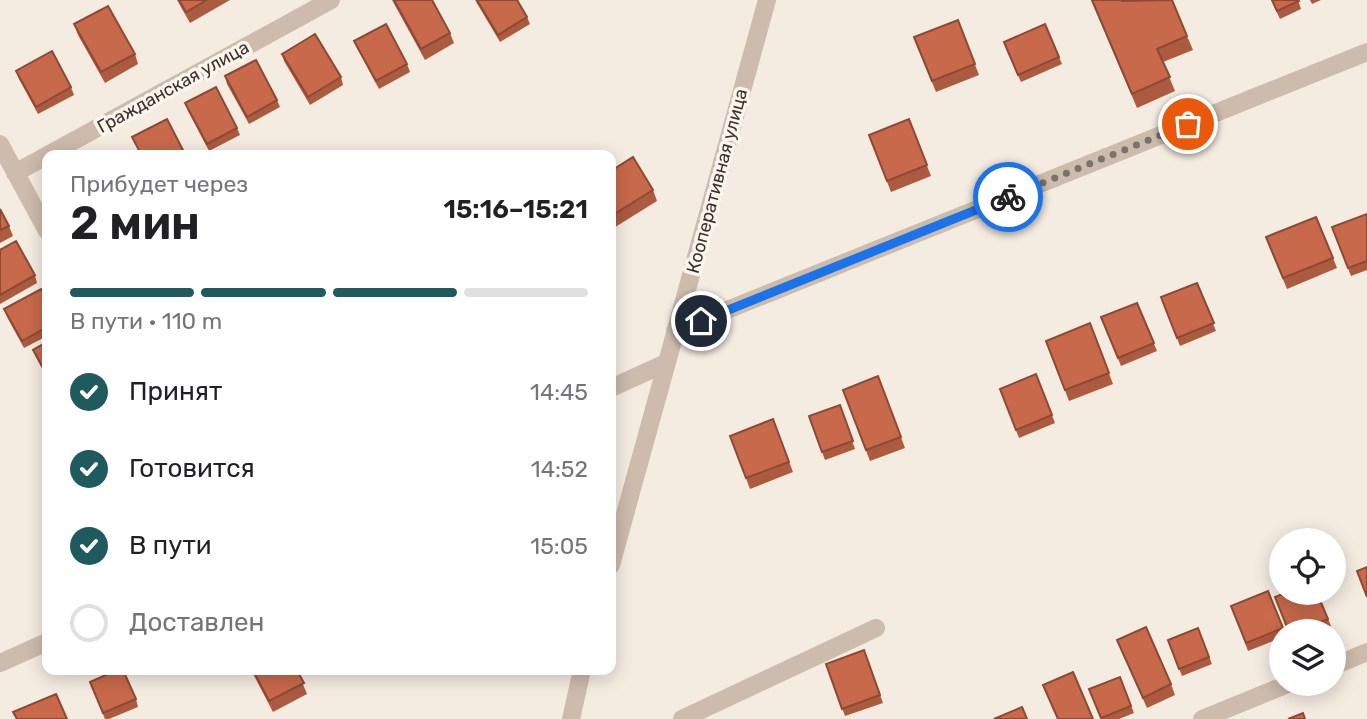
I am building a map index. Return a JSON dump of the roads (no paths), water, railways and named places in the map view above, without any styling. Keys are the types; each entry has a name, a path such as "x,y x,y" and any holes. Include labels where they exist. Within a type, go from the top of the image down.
{"street":[{"name":"Гражданская улица","path":"57,150 331,0"},
{"name":"Кооперативная улица","path":"616,547 767,0"},
{"path":"675,331 1367,52"},
{"path":"0,144 42,223"},
{"name":"Гражданская улица","path":"15,173 42,158"},
{"path":"616,386 666,363"},
{"path":"682,719 876,628"},
{"path":"0,663 42,644"},
{"path":"1346,661 1367,652"},
{"path":"571,719 581,675"},
{"path":"1202,719 1269,692"}]}
